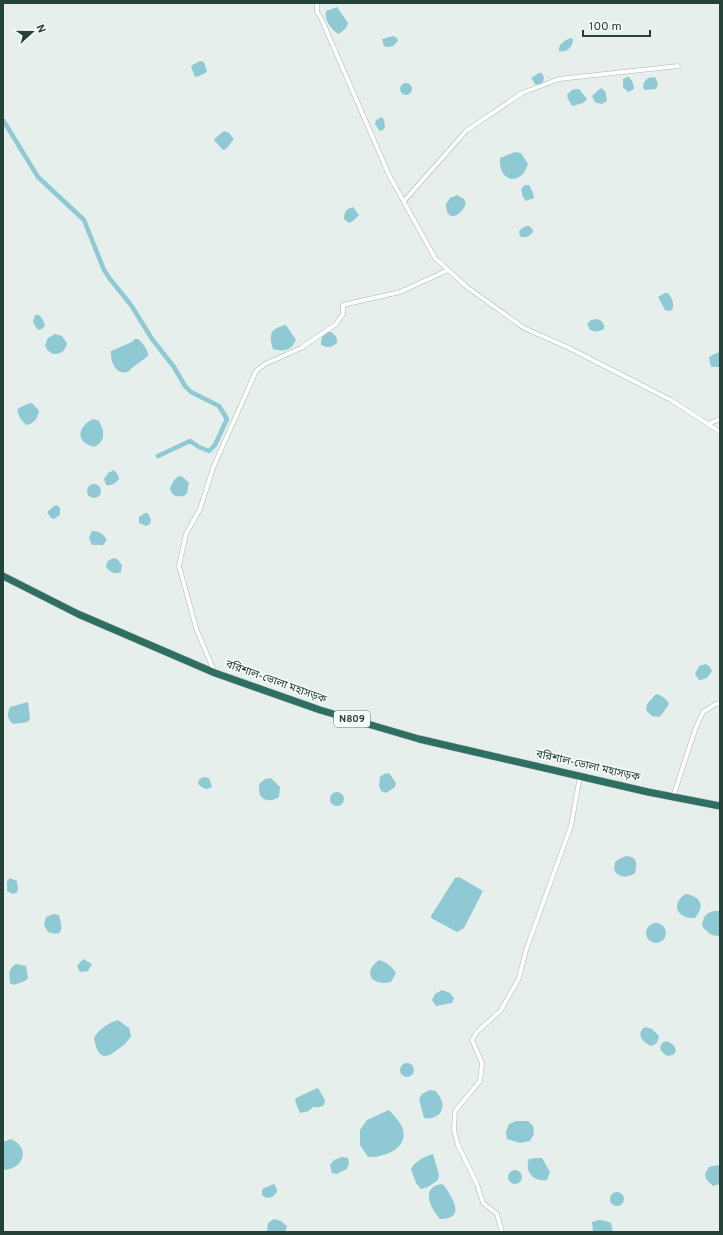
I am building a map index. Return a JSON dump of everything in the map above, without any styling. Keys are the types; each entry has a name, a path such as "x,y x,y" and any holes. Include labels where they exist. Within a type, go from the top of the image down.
{"highway":[{"name":"বরিশাল-ভোলা মহাসড়ক","path":"3,576 78,614 215,673 320,710 412,736 580,776 720,806"}],"street":[{"path":"317,3 317,12 321,18 389,175 436,258 467,287 524,328 567,347 671,400 720,432"},
{"path":"404,201 466,131 522,93 559,79 678,66"},
{"path":"215,673 197,631 179,566 186,534 200,509 213,468 256,371 265,364 301,348 336,324 343,314 343,305 400,292 448,270"},
{"path":"708,424 720,419"},
{"path":"673,797 696,727 703,712 716,704 720,704"},
{"path":"502,1232 497,1214 483,1203 477,1184 458,1145 454,1130 455,1111 480,1081 482,1063 472,1040 477,1032 501,1010 519,978 526,950 571,826 580,776"}],"water":[{"path":"337,7 348,23 346,28 339,34 329,25 326,18 326,11"},
{"path":"393,36 397,38 398,41 393,46 384,46 382,39"},
{"path":"571,38 573,39 573,42 569,49 559,51 561,44"},
{"path":"200,61 204,62 207,72 195,77 191,66"},
{"path":"539,73 542,73 544,78 543,82 539,85 535,84 531,78"},
{"path":"627,77 631,79 634,87 634,89 628,92 623,87 623,79"},
{"path":"655,77 658,84 656,89 645,90 643,88 644,82 648,78"},
{"path":"404,83 408,83 412,89 408,95 404,95 400,91 400,87"},
{"path":"601,88 605,91 607,100 602,104 595,102 592,96"},
{"path":"579,89 587,99 583,103 572,106 567,95 572,90"},
{"path":"382,117 385,128 381,131 375,124 376,120"},
{"path":"224,131 229,133 234,139 226,149 223,150 214,140"},
{"path":"515,152 521,153 528,164 525,171 520,176 516,179 511,179 506,177 503,172 500,166 500,158"},
{"path":"525,185 529,185 534,198 526,201 523,197 521,189"},
{"path":"457,195 464,199 466,203 464,208 458,214 451,216 447,210 446,204 450,198"},
{"path":"353,207 359,215 349,223 344,219 345,212"},
{"path":"529,226 533,232 526,237 520,236 519,232 521,229"},
{"path":"668,293 673,301 673,308 669,311 665,310 658,297"},
{"path":"35,315 39,315 45,326 40,330 37,329 33,322"},
{"path":"597,319 603,322 604,329 600,331 590,330 587,324 591,320"},
{"path":"286,325 296,340 294,344 286,350 273,349 271,339 272,332 281,326"},
{"path":"328,331 335,336 337,343 333,346 326,347 321,345 321,341 324,334"},
{"path":"55,334 62,336 67,343 63,352 53,354 47,350 45,345 48,338"},
{"path":"135,339 138,339 143,344 148,356 128,372 120,371 114,366 111,359 111,351 132,342"},
{"path":"720,352 720,367 711,367 709,358"},
{"path":"30,403 33,404 39,411 35,420 26,425 20,418 17,410"},
{"path":"93,419 99,421 103,430 103,438 99,444 94,447 84,442 80,434 84,426"},
{"path":"114,470 119,479 113,484 106,485 104,479 108,473"},
{"path":"179,476 183,477 189,483 187,493 184,496 174,495 170,488 174,480"},
{"path":"91,484 97,484 101,488 101,494 97,498 91,498 87,494 87,488"},
{"path":"57,505 60,508 60,515 54,519 51,518 47,512"},
{"path":"145,513 148,513 151,520 150,524 146,526 139,523 139,517"},
{"path":"92,531 99,532 106,538 107,540 103,545 92,545 89,538"},
{"path":"115,558 122,565 121,572 119,573 113,572 106,567 107,562"},
{"path":"705,664 709,666 712,671 710,675 699,680 695,674 699,666"},
{"path":"656,694 667,700 669,704 659,717 652,716 646,710 647,704"},
{"path":"28,702 30,718 28,722 13,724 8,716 10,707"},
{"path":"389,773 396,783 395,787 386,793 381,791 379,786 380,777"},
{"path":"203,777 209,778 212,787 207,789 198,784 199,780"},
{"path":"271,778 280,787 279,797 266,800 260,795 259,784 265,779"},
{"path":"337,792 342,794 344,799 342,804 337,806 332,804 330,799 332,794"},
{"path":"626,856 635,859 635,873 628,876 618,875 614,869 615,862"},
{"path":"459,877 483,891 464,928 457,932 431,918 431,916 455,878"},
{"path":"10,878 17,881 17,892 13,894 7,891 7,881"},
{"path":"685,894 698,899 700,902 700,909 695,918 684,916 680,914 678,910 677,907 680,898"},
{"path":"714,911 720,911 720,936 710,934 702,926 705,916"},
{"path":"53,914 59,915 60,919 61,930 57,933 48,932 44,925 46,917"},
{"path":"656,923 663,926 666,933 663,940 656,943 649,940 646,933 649,926"},
{"path":"83,959 92,964 88,971 80,972 77,966"},
{"path":"379,960 389,965 396,973 391,982 379,982 372,978 370,974 371,970"},
{"path":"16,964 26,966 28,978 25,981 13,985 10,983 9,977 12,968"},
{"path":"442,990 450,993 454,998 452,1003 436,1006 432,1000 435,994"},
{"path":"118,1020 129,1028 131,1036 125,1044 110,1055 105,1056 100,1054 94,1038 104,1027"},
{"path":"645,1027 652,1029 659,1036 657,1042 651,1046 641,1038 640,1035"},
{"path":"666,1041 675,1047 676,1051 673,1055 667,1056 660,1048 662,1043"},
{"path":"404,1063 410,1063 414,1067 414,1073 410,1077 404,1077 400,1073 400,1067"},
{"path":"318,1088 325,1100 324,1105 320,1107 313,1107 309,1111 300,1113 295,1101 296,1098"},
{"path":"430,1090 436,1091 439,1096 442,1102 442,1110 435,1117 424,1118 419,1099 422,1094"},
{"path":"389,1110 401,1124 404,1137 402,1142 393,1151 387,1154 368,1157 360,1145 360,1130 367,1120"},
{"path":"516,1121 528,1121 533,1126 534,1134 530,1141 520,1143 507,1139 506,1132 509,1124"},
{"path":"11,1139 21,1148 23,1152 22,1158 16,1166 3,1170 3,1142"},
{"path":"433,1154 439,1175 438,1180 428,1187 421,1189 416,1183 411,1169 420,1160"},
{"path":"342,1157 348,1158 349,1163 347,1169 337,1174 332,1173 330,1165 334,1160"},
{"path":"542,1158 550,1172 547,1180 534,1178 529,1172 529,1159"},
{"path":"718,1165 720,1167 720,1184 713,1186 706,1179 705,1174 709,1167"},
{"path":"515,1170 520,1172 522,1177 520,1182 515,1184 510,1182 508,1177 510,1172"},
{"path":"274,1184 277,1192 272,1197 266,1198 262,1195 262,1190 264,1188"},
{"path":"442,1184 453,1200 455,1208 454,1215 446,1219 440,1219 430,1204 429,1198 431,1189"},
{"path":"617,1192 622,1194 624,1199 622,1204 617,1206 612,1204 610,1199 612,1194"},
{"path":"274,1219 281,1221 287,1226 285,1232 267,1232 268,1223"},
{"path":"599,1220 611,1223 613,1232 593,1232 592,1222"}],"waterway":[{"path":"3,120 38,177 84,220 104,270 131,305 152,339 174,367 185,386 191,392 219,406 227,419 215,445 209,451 190,441 158,456"}]}
